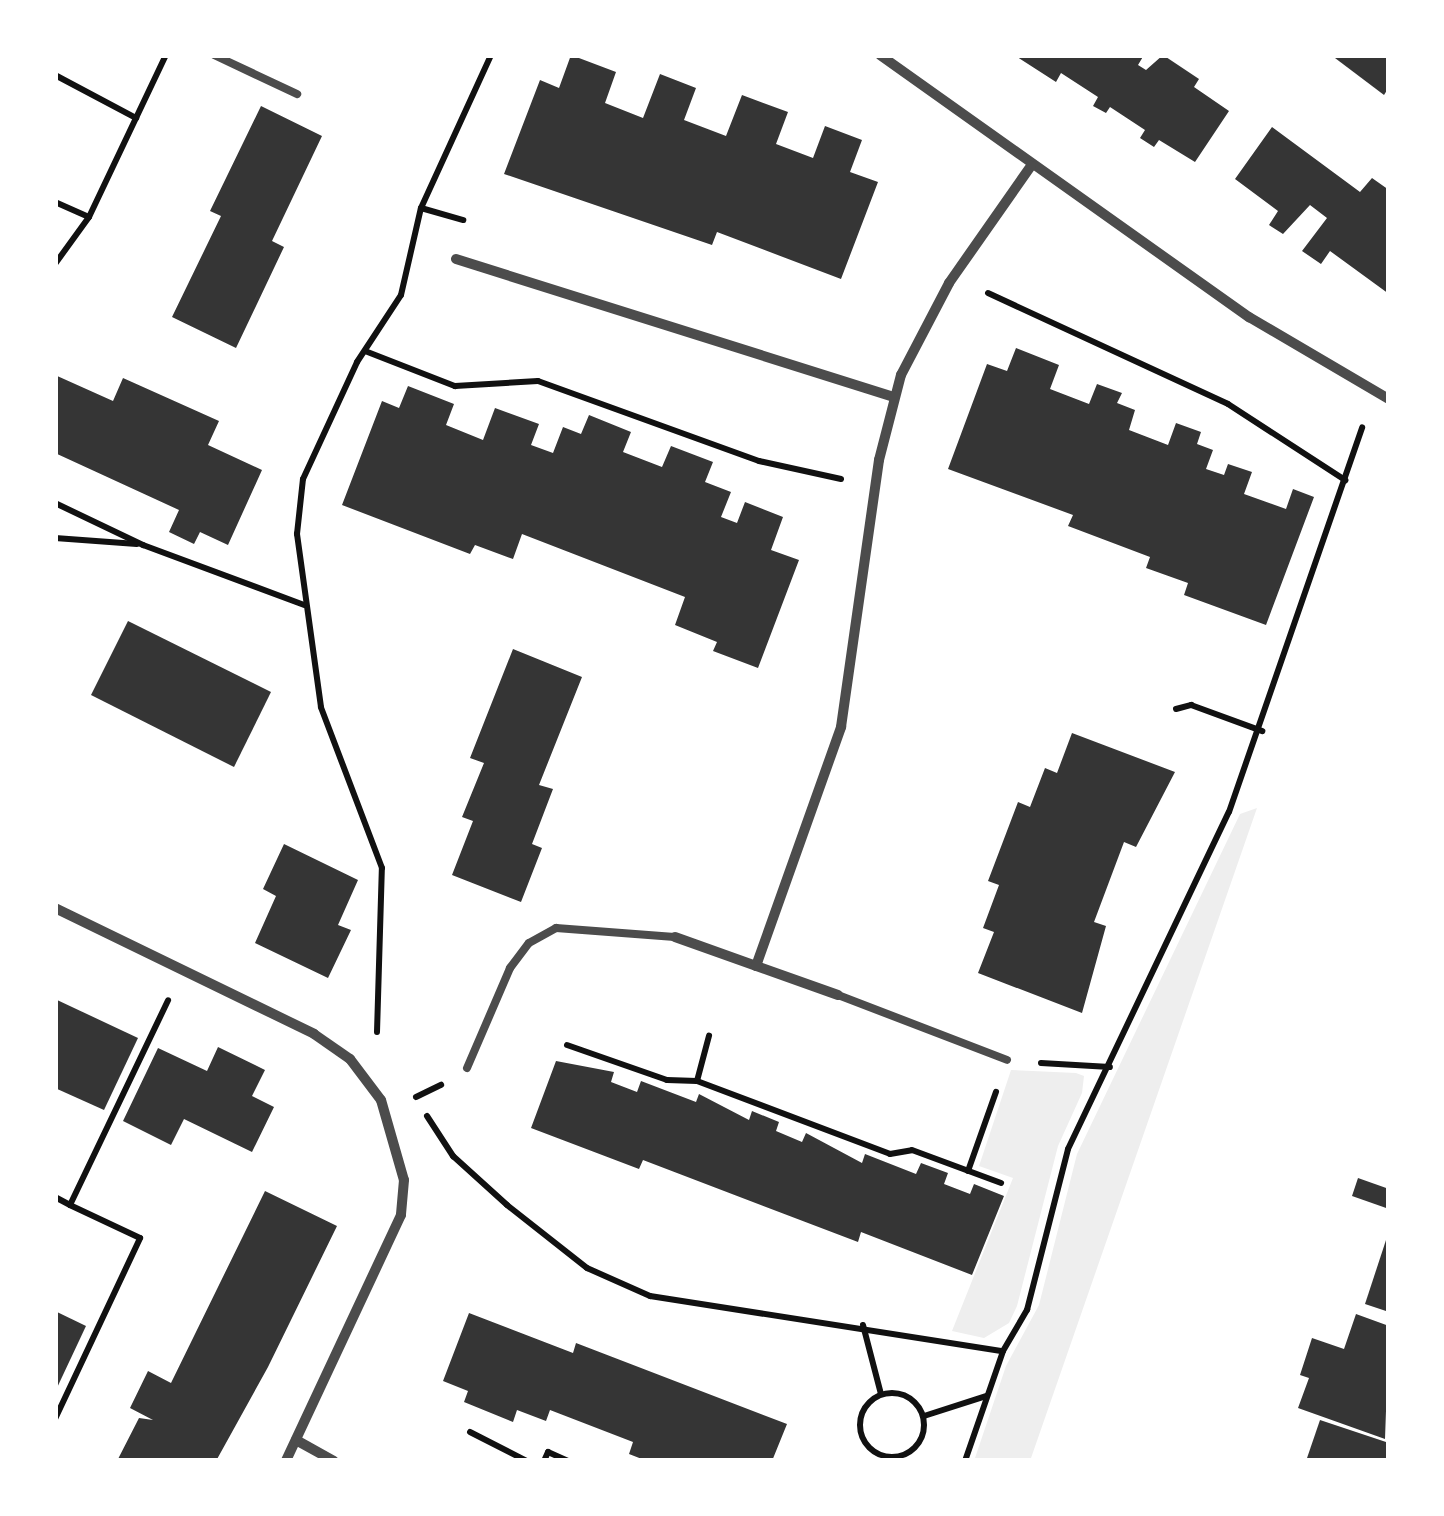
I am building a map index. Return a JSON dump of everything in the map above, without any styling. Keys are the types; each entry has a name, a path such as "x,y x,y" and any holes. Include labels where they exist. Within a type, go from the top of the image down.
{"street":[{"path":"880,55 1249,317 1389,399"},
{"path":"756,966 841,726 876,486 894,397 954,275 1032,166"},
{"path":"456,260 894,397"},
{"path":"55,908 314,1034 350,1059 382,1100 404,1180 401,1215 286,1461"},
{"path":"674,937 838,995"},
{"path":"296,1440 334,1461"}],"lane":[{"path":"214,55 297,94"},
{"path":"467,1068 510,968 528,942 556,928 674,937"},
{"path":"838,995 1007,1060"}],"path":[{"path":"55,264 89,218 166,55"},
{"path":"467,1068 415,1098 382,1100 376,1010 382,868 320,707 297,534 303,479 365,351 401,295 421,208 490,55"},
{"path":"55,75 136,118"},
{"path":"55,202 89,218"},
{"path":"954,275 1228,404 1345,480"},
{"path":"365,351 454,386 538,381 759,461 876,486"},
{"path":"965,1461 1004,1351 1027,1310 1068,1149 1110,1067 1262,731 1374,393"},
{"path":"55,503 144,545 304,606"},
{"path":"55,538 144,545"},
{"path":"1176,709 1191,705 1262,731"},
{"path":"70,1205 182,970"},
{"path":"696,1080 709,1036"},
{"path":"567,1044 668,1080 696,1080 890,1154 912,1150 1001,1183"},
{"path":"1007,1060 1110,1067"},
{"path":"415,1098 453,1156 587,1268 650,1296 863,1325 1004,1351"},
{"path":"968,1170 983,1126"},
{"path":"55,1198 140,1238 55,1419"},
{"path":"863,1325 882,1394"},
{"path":"882,1394 913,1400 924,1416 916,1448 895,1460 873,1451 859,1422 870,1400 882,1394"},
{"path":"924,1416 988,1396"},
{"path":"470,1432 527,1461"},
{"path":"544,1461 548,1452 564,1460"}],"shaded area":[{"path":"1257,808 1030,1461 974,1461 1006,1366 1039,1305 1077,1154 1240,814"},
{"path":"1011,1070 1084,1076 1082,1093 1058,1146 1017,1306 1009,1323 984,1338 952,1331 1013,1178 979,1166"}],"building":[{"path":"571,55 616,72 605,103 643,118 660,74 696,88 684,120 726,136 742,95 788,112 776,144 813,158 825,126 862,140 850,172 878,182 841,279 717,232 712,245 504,174 540,80 559,88"},
{"path":"1014,55 1144,55 1138,65 1146,70 1163,55 1199,79 1194,87 1229,111 1195,162 1159,140 1154,147 1140,138 1145,130 1110,107 1106,113 1093,106 1098,97 1061,73 1056,82"},
{"path":"1331,55 1389,55 1389,87 1384,95"},
{"path":"261,106 322,136 272,241 284,247 236,348 172,317 221,216 210,211"},
{"path":"1272,127 1360,192 1372,178 1389,190 1389,294 1330,251 1321,264 1302,251 1327,218 1310,205 1283,234 1269,225 1278,211 1235,179"},
{"path":"1016,348 1059,365 1050,389 1089,404 1097,384 1122,393 1117,403 1135,410 1129,430 1168,445 1176,423 1201,432 1197,444 1213,450 1206,469 1224,475 1228,464 1252,472 1244,494 1286,509 1293,489 1314,497 1266,625 1184,595 1188,583 1146,568 1150,557 1068,526 1073,515 948,469 987,364 1007,371"},
{"path":"55,375 113,401 123,378 219,421 208,445 262,470 228,545 200,532 194,544 169,532 179,510 55,453"},
{"path":"408,386 454,404 446,425 483,440 495,408 539,424 531,445 553,453 563,427 581,434 589,415 631,432 623,452 662,467 671,446 713,462 705,482 731,492 721,517 737,523 745,502 783,517 771,550 799,560 758,668 713,651 717,642 675,625 685,597 522,534 513,559 475,545 470,554 342,505 382,401 399,408"},
{"path":"128,621 271,692 234,767 91,695"},
{"path":"513,649 582,677 539,785 553,789 532,844 542,848 521,902 452,875 473,821 462,817 484,763 470,758"},
{"path":"1072,733 1175,772 1136,847 1124,842 1094,922 1106,926 1082,1013 978,973 994,932 983,928 999,885 988,881 1018,802 1030,807 1045,768 1057,773"},
{"path":"284,844 358,880 338,925 351,930 328,978 255,943 276,896 263,889"},
{"path":"55,999 138,1038 104,1110 55,1088"},
{"path":"218,1047 265,1070 252,1096 274,1107 252,1152 184,1119 171,1145 123,1121 158,1048 207,1071"},
{"path":"556,1061 614,1072 611,1082 637,1092 641,1081 696,1102 699,1094 749,1120 752,1111 779,1122 776,1131 802,1142 806,1133 862,1163 865,1154 916,1174 921,1163 948,1173 944,1184 970,1194 974,1184 1004,1196 972,1275 861,1232 858,1242 643,1160 639,1169 531,1128"},
{"path":"1358,1178 1389,1189 1389,1209 1352,1196"},
{"path":"265,1191 337,1226 268,1367 216,1461 117,1461 139,1418 153,1420 130,1408 148,1371 171,1383"},
{"path":"1389,1234 1389,1312 1365,1304"},
{"path":"55,1311 86,1326 55,1392"},
{"path":"469,1313 573,1353 576,1343 787,1424 772,1461 647,1461 629,1454 633,1442 550,1410 546,1421 517,1410 513,1422 464,1402 468,1391 443,1381"},
{"path":"1356,1314 1389,1326 1385,1439 1298,1408 1309,1378 1300,1375 1312,1338 1344,1349"},
{"path":"1320,1420 1389,1443 1389,1461 1306,1461"}]}
